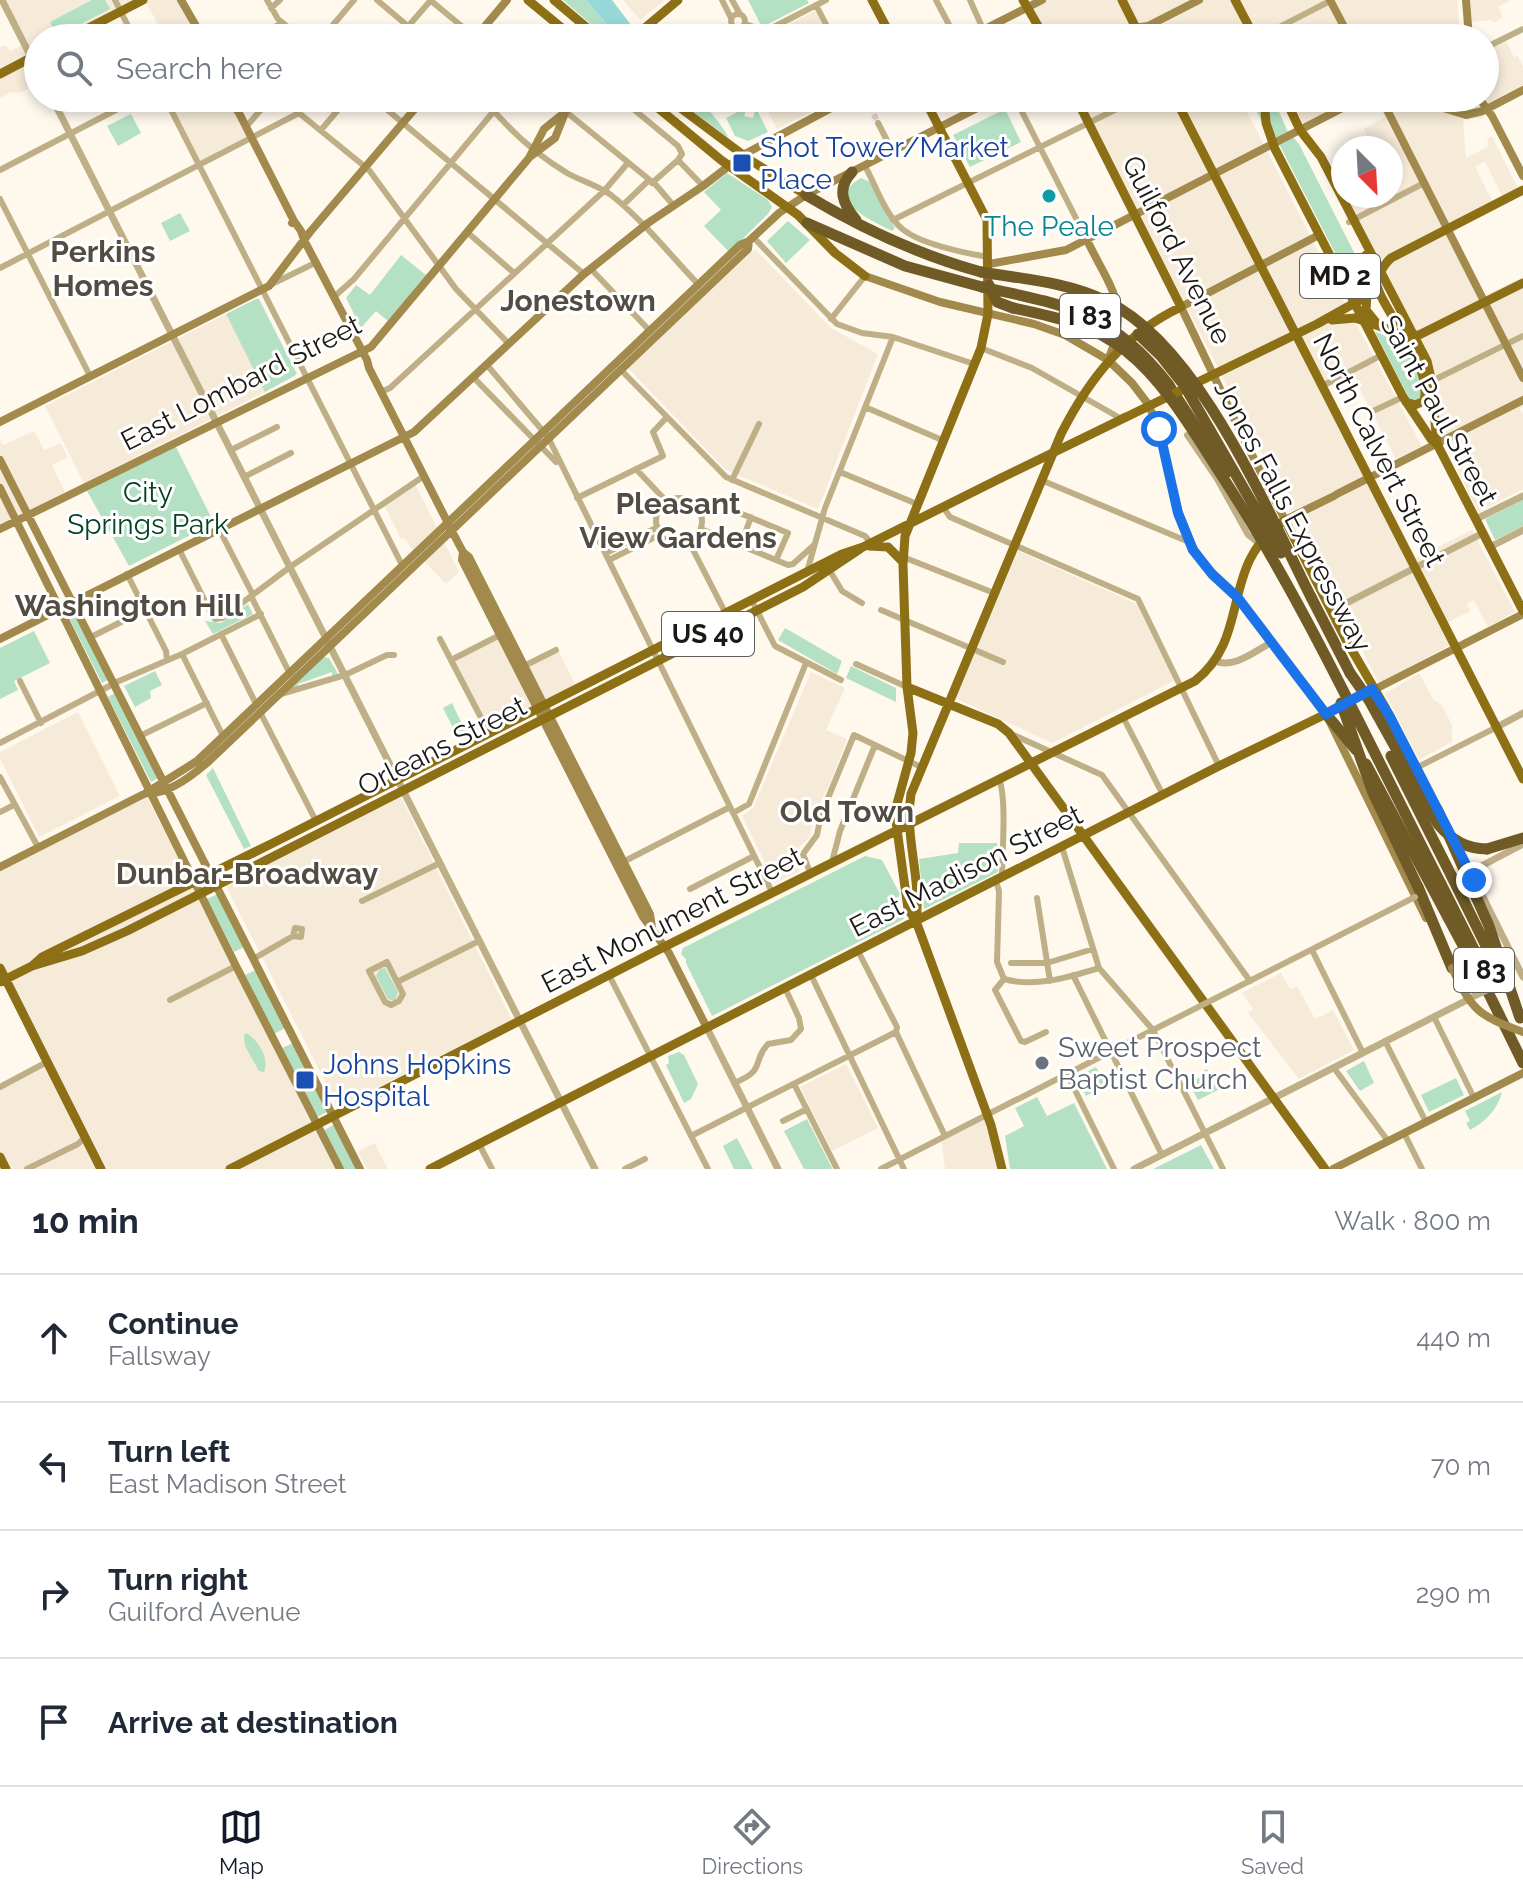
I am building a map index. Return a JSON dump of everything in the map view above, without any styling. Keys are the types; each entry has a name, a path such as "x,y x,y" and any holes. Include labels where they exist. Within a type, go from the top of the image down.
{"highway":[{"path":"852,172 845,179 842,196 856,220"},
{"name":"Jones Falls Expressway","path":"806,195 839,215 856,220 912,249 986,265 1091,294 1125,311 1158,337 1184,368 1221,426 1350,673 1522,1026"},
{"name":"Jones Falls Expressway","path":"807,223 905,266 1077,310 1114,329 1137,348 1184,406 1231,481 1334,676 1437,888 1507,1017 1523,1056"},
{"path":"985,286 997,302 1084,325 1104,335 1132,356 1194,433 1260,540"},
{"path":"1152,323 1150,334 1161,356"},
{"path":"1138,334 1184,385 1288,565 1311,597"},
{"path":"1350,673 1369,700 1438,824 1449,836 1461,844 1487,849 1523,841"},
{"path":"1334,676 1339,699 1373,793 1452,968"},
{"path":"1326,714 1371,772 1437,888 1523,1063"},
{"path":"1437,809 1489,926 1522,1026"}],"main road":[{"path":"97,24 143,0"},
{"path":"181,0 193,24"},
{"path":"487,24 507,0"},
{"path":"528,0 558,24"},
{"path":"554,0 582,24"},
{"path":"646,24 663,5 678,0"},
{"path":"872,0 885,24"},
{"path":"999,24 1026,4 1042,0"},
{"path":"1122,0 1132,24"},
{"path":"1152,24 1199,0"},
{"path":"1235,0 1248,24"},
{"path":"1466,0 1468,24"},
{"path":"1330,1 1342,24"},
{"path":"1026,4 1037,24"},
{"path":"0,74 24,62"},
{"path":"1499,103 1523,90"},
{"path":"238,112 294,221 297,221 342,316"},
{"path":"0,422 266,288 412,112"},
{"name":"East Lombard Street","path":"536,150 544,129 565,112"},
{"name":"East Lombard Street","path":"0,529 375,344 529,158 555,138 565,112"},
{"path":"663,112 788,207 839,258 865,276 940,302 1054,331 1080,342 1127,377 1148,404 1162,439 1178,513 1189,542 1206,567 1238,598 1326,714 1468,1000 1490,1019 1522,1026"},
{"path":"686,112 743,155 806,195"},
{"path":"0,639 351,465 423,426 587,271 743,155 824,112"},
{"path":"931,112 987,220 985,286 988,314 981,348 909,524 903,560 907,687 913,733 897,804 897,831 908,909 916,921 987,1115 1002,1169"},
{"path":"617,366 649,330 698,284 788,207 970,112"},
{"name":"Guilford Avenue","path":"1083,112 1331,611 1437,809"},
{"name":"North Calvert Street","path":"1182,112 1523,779"},
{"name":"Saint Paul Street","path":"1265,112 1273,144 1404,400 1437,444 1523,612"},
{"path":"1291,112 1298,131 1321,157 1371,264 1375,282 1419,365 1426,393 1424,401 1419,405 1404,400"},
{"path":"986,265 1059,252 1335,112"},
{"path":"1388,112 1523,378"},
{"path":"1489,112 1523,176"},
{"name":"US 40","path":"1375,282 1391,258 1523,190"},
{"path":"1351,220 1381,270 1428,364 1437,444"},
{"path":"1108,360 1116,357 1152,323 1319,235"},
{"path":"916,921 918,906 909,825 911,794 1061,434 1081,397 1108,360 1119,326 1115,294 1086,238"},
{"path":"0,867 150,792 198,772 289,672 328,641 617,366 748,249 751,239"},
{"path":"322,276 321,280 363,362 369,368 463,552 469,557 503,633 623,862 627,878"},
{"path":"1375,282 1392,293"},
{"name":"Orleans Street","path":"3,980 32,966 42,957 398,780 751,599 1317,324 1364,297 1375,282"},
{"path":"1415,336 1523,283"},
{"path":"1364,297 1366,310 1376,325"},
{"name":"Orleans Street","path":"1317,324 1348,317 1415,336"},
{"path":"1260,540 1285,520 1523,400"},
{"path":"0,460 360,1169"},
{"path":"0,488 340,1169"},
{"path":"165,785 278,695 402,565 450,526"},
{"name":"East Monument Street","path":"230,1169 1195,681 1222,649 1244,569 1260,540"},
{"path":"866,545 888,547 903,560"},
{"name":"Orleans Street","path":"32,966 95,946 216,886 756,610 830,571 866,545"},
{"name":"East Madison Street","path":"430,1169 1523,612"},
{"path":"503,633 524,666 540,706"},
{"path":"907,687 998,724 1009,733 1325,1169"},
{"path":"546,717 627,878 643,917 664,947 707,1028"},
{"path":"317,835 329,818 351,803"},
{"path":"278,854 303,838 316,821"},
{"path":"174,838 188,831"},
{"path":"237,966 241,953 254,958"},
{"path":"237,966 250,971 254,958"},
{"path":"0,968 3,980 101,1169"},
{"path":"1333,1169 1523,1073"},
{"path":"0,1157 6,1169"}],"street":[{"path":"2,0 24,37"},
{"path":"115,0 127,24"},
{"path":"267,0 282,23"},
{"path":"271,8 280,0"},
{"path":"334,24 354,0"},
{"path":"377,0 406,24"},
{"path":"410,24 430,0 458,24"},
{"path":"722,0 733,24"},
{"path":"732,0 745,18 745,24"},
{"path":"776,24 826,0"},
{"path":"936,0 949,24"},
{"path":"970,0 981,24"},
{"path":"1284,24 1330,1"},
{"path":"816,5 826,24"},
{"path":"731,18 740,14"},
{"path":"1499,41 1523,29"},
{"path":"59,112 595,1169"},
{"path":"0,170 112,112"},
{"path":"172,112 266,288 306,377 402,565"},
{"path":"246,127 259,112"},
{"path":"321,130 336,112"},
{"path":"390,112 587,271 649,330"},
{"path":"335,296 352,281 493,112"},
{"path":"495,112 536,150 571,175 604,191 623,205 698,284"},
{"path":"565,112 650,182 674,206"},
{"path":"623,205 682,154 680,148 637,112"},
{"path":"1022,112 1086,238"},
{"path":"893,220 1112,112"},
{"path":"0,268 299,113 366,166 456,289 509,344"},
{"path":"878,123 893,152"},
{"path":"678,160 703,186"},
{"path":"381,392 390,388 604,191 627,164"},
{"path":"865,166 893,220 909,233 986,265"},
{"path":"1351,220 1424,183"},
{"path":"0,199 90,376"},
{"path":"467,232 514,273"},
{"path":"751,239 837,324 862,333 893,337 974,364"},
{"path":"266,288 315,263"},
{"path":"831,319 865,276"},
{"path":"1115,294 1138,334"},
{"path":"1214,373 1295,334"},
{"path":"1432,381 1523,336"},
{"path":"807,572 823,518 893,337"},
{"path":"981,348 1032,368 1120,418 1148,404"},
{"path":"1322,386 1382,355"},
{"path":"487,365 546,434 773,894"},
{"path":"617,366 716,468 732,480 865,536 866,545"},
{"path":"474,378 566,474"},
{"path":"1373,411 1404,400"},
{"path":"511,415 522,404"},
{"path":"865,407 942,440"},
{"path":"577,498 663,456 653,432 667,417"},
{"path":"732,480 759,424"},
{"path":"231,450 277,427"},
{"path":"1187,435 1217,479 1248,535 1260,540"},
{"path":"244,477 291,453"},
{"path":"636,469 668,503"},
{"path":"840,472 917,504"},
{"path":"179,549 215,619 222,618 290,567 424,476"},
{"path":"1041,480 1189,542"},
{"path":"1476,519 1523,496"},
{"path":"681,497 691,500 702,521 701,529 697,536 679,545 664,541 655,522 660,508 681,497"},
{"path":"943,507 950,517 1138,599 1219,766"},
{"path":"737,512 788,533 776,560"},
{"path":"741,544 751,517"},
{"path":"219,529 289,672"},
{"path":"701,529 793,564 817,542"},
{"path":"1490,547 1523,530"},
{"path":"608,557 659,531"},
{"path":"1331,611 1483,533"},
{"path":"688,540 725,612"},
{"path":"903,560 994,593"},
{"path":"830,571 840,588 862,603"},
{"path":"127,574 166,651 167,660"},
{"path":"751,599 775,646 841,680"},
{"path":"91,637 145,610"},
{"path":"881,610 1003,662"},
{"path":"0,743 261,614"},
{"path":"451,660 503,633"},
{"path":"221,634 316,821"},
{"path":"440,639 489,733"},
{"name":"East Monument Street","path":"1215,661 1233,663 1272,642"},
{"path":"524,666 556,650"},
{"path":"182,654 223,736"},
{"path":"278,695 345,675 387,655 394,655"},
{"path":"623,862 749,804 806,663"},
{"path":"856,664 907,687"},
{"path":"20,681 41,723"},
{"path":"140,736 207,703"},
{"path":"1416,768 1523,713"},
{"path":"1123,717 1163,795"},
{"path":"1009,733 1102,775 1250,981"},
{"path":"811,875 803,854 817,835 821,815 854,735 921,767"},
{"path":"832,864 840,831 875,745"},
{"path":"0,777 38,847"},
{"path":"999,779 1003,812 997,962 1004,979"},
{"path":"0,812 14,805"},
{"name":"Guilford Avenue","path":"1437,809 1522,974"},
{"path":"1470,872 1523,841"},
{"path":"1062,847 1099,968 1153,1030 1223,1169"},
{"path":"690,889 754,856"},
{"path":"362,901 440,863"},
{"path":"881,1169 1415,897"},
{"path":"1037,898 1050,981"},
{"path":"254,958 293,936"},
{"path":"397,982 479,941"},
{"path":"1011,963 1047,963 1093,949"},
{"path":"1312,950 1363,1053"},
{"path":"858,951 897,1027 896,1032 945,1136"},
{"path":"387,962 397,982 402,997 396,1003 388,1004 369,971 387,962"},
{"path":"170,1000 237,966"},
{"path":"1004,979 1050,981 1099,968"},
{"path":"1134,1169 1522,974"},
{"path":"609,975 708,1169"},
{"path":"811,975 904,1169"},
{"path":"1073,975 1162,1155"},
{"path":"1004,979 995,990 1021,1041 1046,1032"},
{"path":"734,1083 754,1073 763,1049 770,1042 786,1041 799,1033 801,1025 785,988"},
{"path":"1434,1017 1474,1098"},
{"path":"707,1028 778,1169"},
{"path":"691,1136 896,1032"},
{"path":"1385,1041 1426,1122"},
{"path":"0,1087 47,1062"},
{"path":"1334,1068 1388,1141"},
{"path":"1067,1074 1114,1169"},
{"path":"794,1084 837,1169"},
{"path":"783,1121 807,1109"},
{"path":"1404,1133 1422,1169"},
{"path":"27,1169 78,1144 85,1137"},
{"path":"479,1144 492,1169"},
{"path":"625,1169 645,1159"}],"shaded area":[{"path":"0,0 143,0 96,24 24,24 24,42"},
{"path":"145,0 180,0 193,24 158,24"},
{"path":"623,0 665,0 640,20"},
{"path":"1029,0 1457,0 1460,24 1041,24"},
{"path":"1470,0 1511,0 1498,7 1503,17 1494,23 1492,20 1472,22"},
{"path":"815,11 822,24 790,24"},
{"path":"1503,35 1514,57 1518,56 1523,67 1523,85 1499,98 1499,37"},
{"path":"24,44 24,91 11,92 0,98 0,47 6,45 10,51"},
{"path":"171,112 238,112 251,137 199,165"},
{"path":"768,112 810,112 777,129"},
{"path":"1087,112 1247,112 1422,446 1396,459 1353,376 1327,388 1416,558 1472,530 1515,612 1488,627 1474,600 1467,604 1470,611 1447,623 1456,642 1379,683"},
{"path":"1297,112 1338,112 1339,113 1307,130"},
{"path":"1383,112 1480,112 1483,118 1463,119 1466,158 1489,146 1487,139 1492,136 1522,196 1506,204 1485,162 1475,166 1496,209 1451,232 1484,296 1523,277 1523,407 1520,409 1523,414 1523,489 1478,512 1439,431 1435,383 1438,379 1416,330 1350,208 1403,208 1403,136 1367,136 1364,129 1385,117"},
{"path":"755,249 831,328 878,354 818,509 726,470 627,367"},
{"path":"259,299 296,376 84,483 45,406"},
{"path":"34,431 44,450 60,443 68,457 52,465 65,492 0,525 0,440 3,445"},
{"path":"415,484 459,572 446,584 404,538 401,539 384,505"},
{"path":"1018,551 1137,604 1174,681 1052,743 955,698"},
{"path":"503,632 521,666 557,648 577,688 468,748 459,731 480,720 450,660"},
{"path":"811,672 845,688 826,730 847,739 815,813 809,838 795,851 794,859 800,871 775,883 742,816 753,808"},
{"path":"1419,673 1452,725 1452,742 1419,760 1385,694"},
{"path":"78,712 120,796 39,837 0,759 0,752"},
{"name":"Johns Hopkins Hospital","path":"147,797 336,1169 2,1169 0,1090 47,1066 0,974 0,870"},
{"path":"401,797 512,1020 338,1107 226,886"},
{"path":"1281,973 1290,989 1297,986 1315,1019 1333,1010 1354,1050 1299,1079 1248,1013 1253,1009 1242,993"},
{"path":"846,1064 878,1128 832,1151 800,1087"},
{"path":"987,1114 1001,1169 945,1169 941,1138"},
{"path":"375,1143 388,1169 367,1169 360,1156 358,1151"}],"green space":[{"path":"92,0 105,0 110,9 81,24 50,22"},
{"path":"563,0 586,0 606,24 591,24"},
{"path":"748,0 807,0 809,3 768,24 760,24"},
{"path":"694,112 710,112 729,138"},
{"path":"745,112 744,116 753,118 755,112 758,112 768,132 748,141 735,136 726,118"},
{"path":"999,112 1006,112 1021,142 970,167 953,135"},
{"path":"1257,112 1279,112 1287,130 1299,144 1367,278 1365,289 1357,296 1274,134"},
{"path":"131,114 141,133 118,146 107,126"},
{"path":"727,173 768,200 772,207 729,252 704,226 721,210 704,192"},
{"path":"861,178 870,182 895,228 892,231 864,216 849,202 847,194 850,186"},
{"path":"180,213 190,231 170,241 161,223"},
{"path":"788,221 810,240 786,263 767,241"},
{"path":"401,255 426,275 388,321 376,311 361,328 346,298 356,285 370,295"},
{"path":"259,299 297,374 265,392 226,314"},
{"path":"1375,332 1397,341 1410,355 1418,373 1422,397 1413,401 1409,398"},
{"name":"City Springs Park","path":"175,445 214,523 129,566 87,491"},
{"path":"1523,500 1523,526 1495,540 1485,519"},
{"path":"248,604 253,614 213,634 205,621 221,623"},
{"path":"74,610 108,680 102,683 67,614"},
{"path":"785,628 842,661 837,674 778,640"},
{"path":"34,631 50,663 14,681 18,690 0,699 0,648"},
{"path":"323,657 329,658 338,674 332,676 332,672 298,684 297,688 288,691"},
{"path":"851,666 896,688 896,702 846,678"},
{"path":"155,671 162,685 150,691 151,698 135,707 124,686"},
{"path":"115,693 158,778 151,782 108,697"},
{"path":"452,703 464,728 475,724 478,731 459,740 443,708"},
{"path":"213,768 251,846 244,849 206,775"},
{"path":"959,843 997,843 998,872 924,909 919,859 958,853"},
{"path":"865,856 882,860 900,894 898,908 904,919 712,1016 681,954 683,948"},
{"path":"218,894 246,946 234,952 207,899"},
{"path":"385,968 398,992 395,1001 388,999 376,976 380,969"},
{"path":"256,970 285,1028 274,1034 245,975"},
{"path":"246,1033 262,1050 264,1072 259,1071 245,1046"},
{"path":"293,1043 327,1112 317,1117 282,1048"},
{"path":"679,1052 684,1055 698,1084 691,1099 684,1103 666,1065 669,1063 668,1056"},
{"path":"1364,1061 1374,1083 1360,1091 1346,1071"},
{"path":"1096,1067 1106,1085 1086,1096 1076,1077"},
{"path":"1207,1069 1218,1090 1198,1100 1189,1083 1202,1076 1201,1072"},
{"path":"1456,1078 1464,1095 1429,1112 1421,1095"},
{"path":"1502,1092 1490,1114 1470,1130 1465,1111"},
{"path":"1037,1097 1047,1116 1074,1103 1107,1169 1010,1169 1005,1136 1024,1126 1015,1108"},
{"path":"807,1119 831,1169 804,1169 784,1131"},
{"path":"334,1125 356,1169 344,1169 324,1130"},
{"path":"737,1138 753,1169 734,1169 723,1146"},
{"path":"1201,1145 1214,1169 1153,1169"}],"water":[{"path":"586,0 612,0 630,24 606,24"}],"tunnel":[{"path":"873,112 878,123"}],"place":[{"name":"Shot Tower/Market Place","path":"742,163"},
{"name":"The Peale","path":"1049,196"},
{"name":"Sweet Prospect Baptist Church","path":"1042,1063"},
{"name":"Johns Hopkins Hospital","path":"305,1080"}],"district":[{"name":"Perkins Homes","path":"103,268"},
{"name":"Jonestown","path":"578,300"},
{"name":"Pleasant View Gardens","path":"678,520"},
{"name":"Washington Hill","path":"129,605"},
{"name":"Old Town","path":"847,811"},
{"name":"Dunbar-Broadway","path":"247,873"}],"route":[{"path":"1159,429 1178,513 1193,550 1212,574 1238,598 1326,714 1372,689 1385,707 1474,880"}]}
